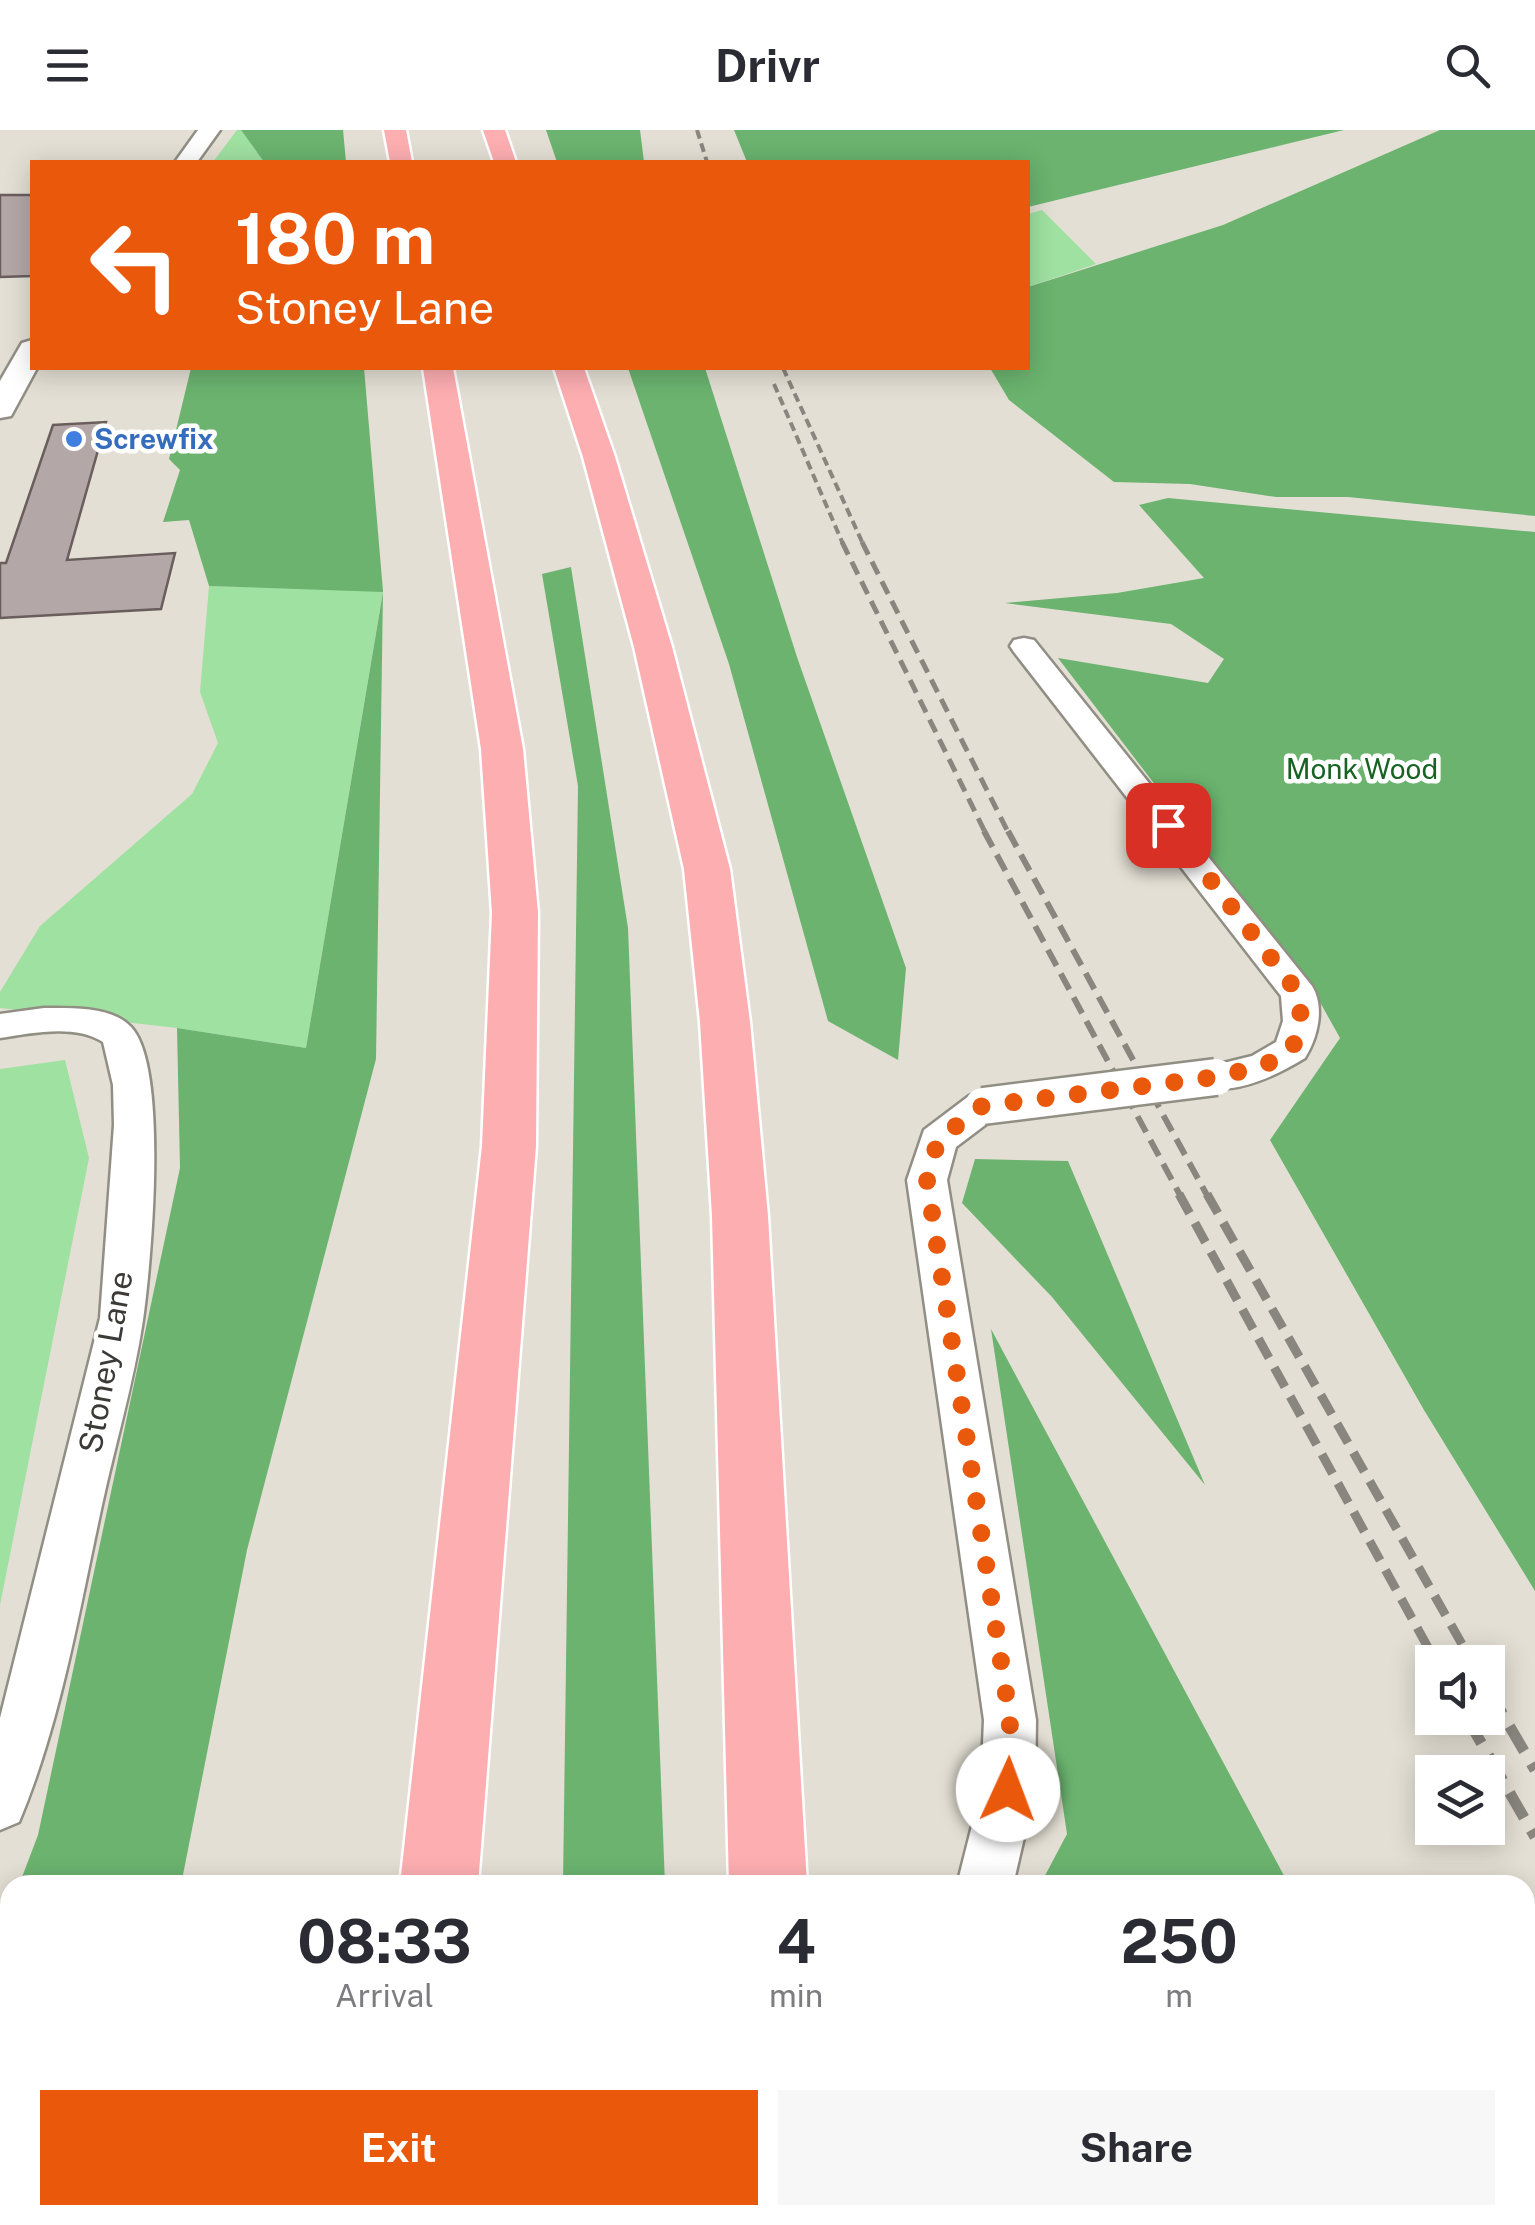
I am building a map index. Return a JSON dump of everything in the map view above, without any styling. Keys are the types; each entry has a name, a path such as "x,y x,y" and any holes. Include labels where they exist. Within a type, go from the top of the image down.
{"highway":[{"path":"395,130 401,160"},
{"path":"494,130 504,160"},
{"path":"438,370 499,730 515,913 509,1146 441,1875"},
{"path":"570,370 600,456 653,647 706,869 725,1022 740,1216 768,1875"}],"main road":[{"path":"187,160 209,130"},
{"path":"0,409 30,353"}],"street":[{"path":"987,1875 1008,1790 1010,1720 927,1180 938,1140 982,1106 1216,1077 1263,1066 1292,1050 1301,1021 1299,994 1024,646"},
{"name":"Stoney Lane","path":"0,1026 44,1019 98,1024 117,1034 129,1053 135,1103 122,1318 50,1630 0,1803"}],"green space":[{"path":"241,130 263,160 214,160"},
{"path":"241,130 343,130 346,160 263,160"},
{"path":"546,130 640,130 644,160 556,160"},
{"path":"734,130 1344,130 1030,207 1030,160 746,160"},
{"path":"1440,130 1535,130 1535,516 1348,497 1276,497 1190,484 1114,482 1009,400 991,370 1030,370 1030,286 1223,225"},
{"path":"1042,210 1096,264 1030,286 1030,213"},
{"path":"191,370 364,370 383,592 209,586 189,520 163,522 180,470 169,459"},
{"path":"629,370 706,370 797,657 906,968 898,1060 828,1021 729,664"},
{"name":"Monk Wood","path":"1168,498 1535,532 1535,1591 1424,1410 1270,1140 1340,1038 1316,995 1058,658 1208,683 1224,659 1171,624 1005,603 1117,593 1204,578 1139,505"},
{"path":"571,567 628,928 665,1875 563,1875 578,786 542,574"},
{"path":"209,586 383,591 306,1048 177,1028 0,1008 0,992 40,926 192,794 218,743 200,692"},
{"path":"383,592 376,1059 247,1550 183,1875 23,1875 38,1835 180,1168 177,1028 306,1048"},
{"path":"65,1060 89,1158 0,1605 0,1069"},
{"path":"975,1159 1068,1161 1205,1485 1052,1297 962,1203"},
{"path":"991,1329 1284,1875 1045,1875 1067,1834"}],"building":[{"path":"0,195 30,195 30,276 0,277"},
{"path":"106,422 67,560 175,553 161,609 0,618 0,563 6,563 53,425"}],"railway":[{"path":"697,130 706,160"},
{"path":"784,370 863,544"},
{"path":"774,384 843,544"},
{"path":"842,542 986,834"},
{"path":"863,544 1009,834"},
{"path":"984,831 1181,1197"},
{"path":"1008,831 1208,1197"},
{"path":"1179,1194 1427,1645"},
{"path":"1207,1194 1462,1645"},
{"path":"1505,1718 1535,1770"},
{"path":"1477,1735 1535,1837"}],"place":[{"name":"Screwfix","path":"74,439"}],"route":[{"path":"1008,1790 1010,1720 958,1403 944,1272 927,1180 938,1140 982,1106 1216,1077 1263,1066 1292,1050 1301,1021 1299,994 1168,825"}]}
